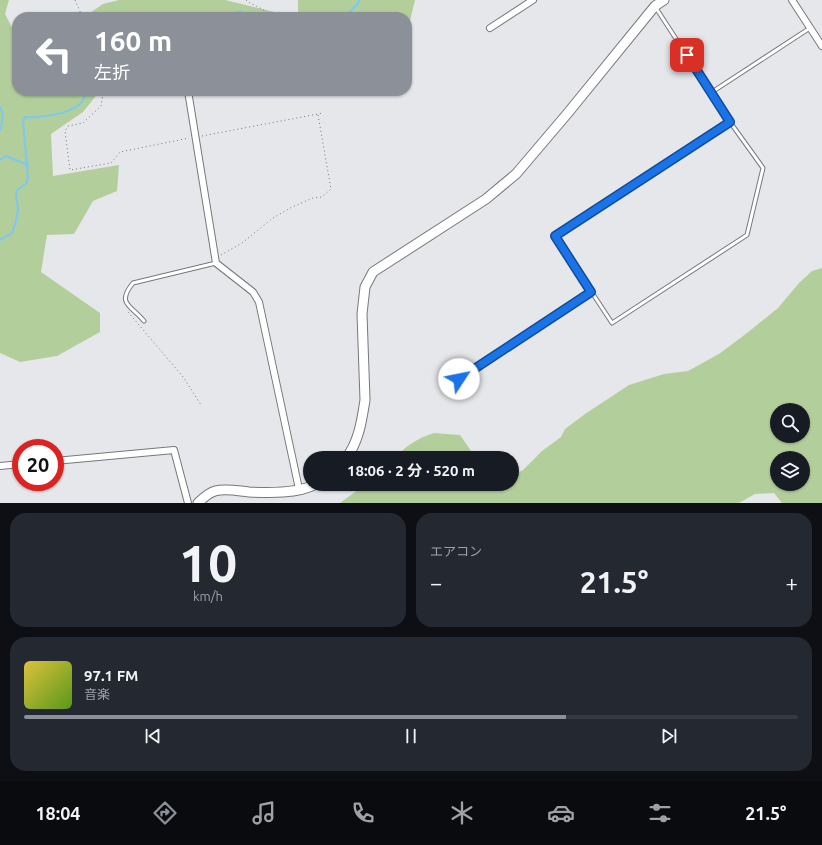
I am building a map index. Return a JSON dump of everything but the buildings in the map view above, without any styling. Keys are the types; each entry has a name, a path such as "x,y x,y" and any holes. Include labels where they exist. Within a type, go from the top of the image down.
{"street":[{"path":"490,28 533,0"},
{"path":"349,451 360,425 365,400 362,314 365,287 373,272 486,198 516,174 567,114 653,3 664,0"},
{"path":"792,0 822,46"},
{"path":"189,96 215,260 253,292 259,302 299,489"},
{"path":"64,460 174,450 188,503"},
{"path":"0,466 12,465"},
{"path":"198,503 206,495 215,491 282,492 303,488"}],"lane":[{"path":"653,3 730,122 763,168 747,235 612,323 555,236 730,122"},
{"path":"712,92 810,28"},
{"path":"144,321 125,302 124,297 133,283 215,260"},
{"path":"459,379 590,291"}],"path":[{"path":"75,0 80,12"},
{"path":"246,0 266,12"},
{"path":"103,96 101,106 83,123 68,126 65,131 70,170 111,163 120,152 323,113"},
{"path":"215,260 242,243 273,218 292,207 313,198 322,197 331,190 318,114"},
{"path":"125,302 124,308 184,378 201,406"}],"green space":[{"path":"0,0 9,0 5,14 12,27 12,96 96,96 83,112 51,134 53,176 119,165 117,191 93,201 74,234 47,235 41,272 100,313 100,332 57,356 20,362 0,353"},
{"path":"119,0 225,0 274,12 91,12 103,4"},
{"path":"298,0 415,0 412,12 298,12"},
{"path":"822,268 822,503 782,503 774,493 755,494 739,503 340,503 356,491 519,491 519,472 542,451 561,437 565,429 585,414 629,385 664,374 688,371 719,354 778,308 799,283 812,271"},
{"path":"434,433 460,435 471,451 402,451 423,437"}],"waterway":[{"path":"349,12 358,4 359,0"},
{"path":"237,12 242,12"},
{"path":"0,240 12,233 18,209 16,195 17,190 26,184 28,178 23,121 25,117 48,116 65,112 79,105 85,96"},
{"path":"0,107 3,118 0,130"},
{"path":"0,160 6,156 28,165"}],"route":[{"path":"459,379 591,292 555,236 730,122 687,55"}]}
